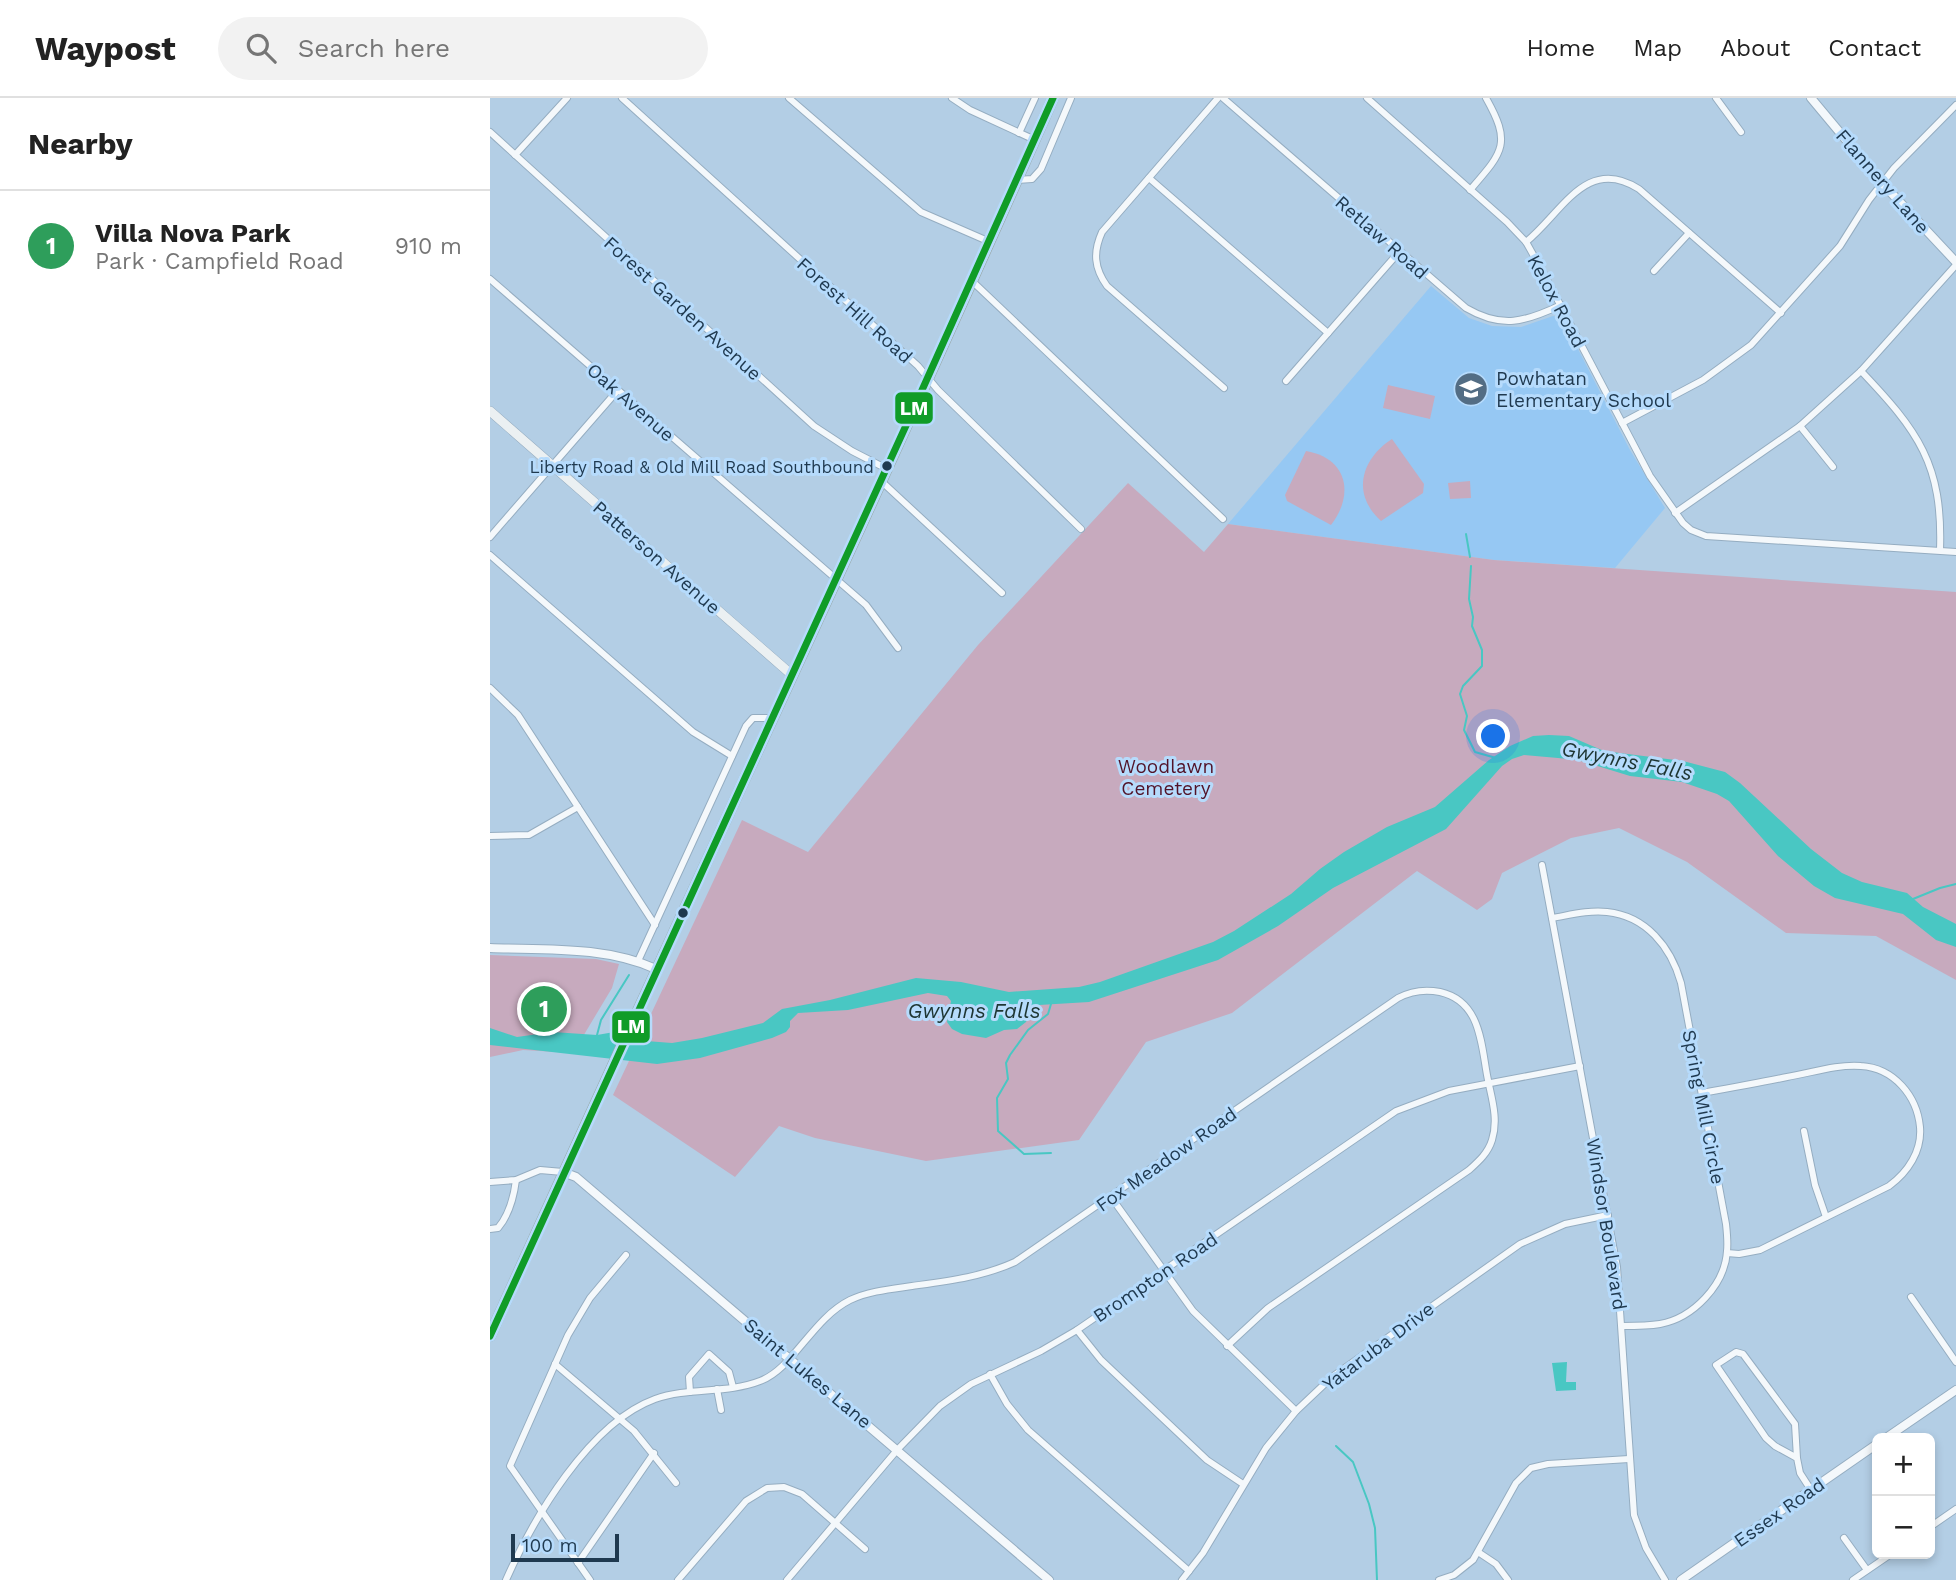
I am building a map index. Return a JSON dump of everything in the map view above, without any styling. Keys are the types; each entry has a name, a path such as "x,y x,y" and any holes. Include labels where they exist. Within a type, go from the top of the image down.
{"main road":[{"path":"490,1336 656,969 929,379 1053,98"},
{"name":"Patterson Avenue","path":"490,411 792,675"}],"street":[{"path":"515,155 567,98"},
{"name":"Forest Hill Road","path":"622,98 918,366 1081,529"},
{"path":"789,98 921,212 990,242"},
{"path":"952,98 970,110 1035,140"},
{"path":"1019,133 1035,98"},
{"path":"1017,180 1032,178 1041,169 1072,98"},
{"path":"1221,98 1102,232 1095,252 1098,272 1107,286 1224,388"},
{"name":"Retlaw Road","path":"1221,98 1454,299 1478,316 1516,322 1561,306"},
{"name":"Kelox Road","path":"1367,98 1507,222 1525,242 1650,476 1675,513 1691,530 1706,536 1956,552"},
{"path":"1470,190 1496,158 1502,138 1497,118 1486,98"},
{"path":"1716,98 1741,132"},
{"name":"Flannery Lane","path":"1811,98 1882,183 1956,264"},
{"path":"1622,424 1721,368 1752,345 1840,246 1882,183 1915,145 1956,105"},
{"name":"Forest Garden Avenue","path":"490,132 814,426 852,452 887,469"},
{"path":"1525,242 1548,223 1577,190 1605,177 1624,180 1639,189 1781,313"},
{"path":"1149,178 1328,333"},
{"path":"1654,271 1689,233"},
{"path":"1286,381 1399,252"},
{"path":"1675,513 1800,426 1861,371 1956,264"},
{"name":"Oak Avenue","path":"490,279 873,611 898,648"},
{"path":"972,282 1223,519"},
{"path":"1861,371 1901,415 1922,444 1934,475 1941,510 1940,551"},
{"path":"490,537 618,390"},
{"path":"1800,426 1833,467"},
{"path":"881,481 1002,593"},
{"path":"490,555 693,732 732,756"},
{"path":"490,688 517,715 654,925"},
{"path":"638,961 749,721 756,717 772,718"},
{"path":"490,836 528,835 578,807"},
{"name":"Windsor Boulevard","path":"1542,865 1619,1284 1632,1505 1638,1531 1653,1563 1665,1580"},
{"name":"Spring Mill Circle","path":"1552,918 1594,912 1619,914 1646,928 1667,949 1681,983 1726,1224 1727,1253 1724,1267 1710,1292 1688,1313 1661,1324 1622,1326"},
{"path":"490,948 606,954 638,961 656,969"},
{"name":"Fox Meadow Road","path":"506,1580 542,1512 581,1458 621,1418 655,1399 763,1380 777,1371 829,1313 852,1299 882,1290 964,1278 997,1270 1030,1253 1398,998 1414,992 1445,993 1460,1001 1467,1007 1479,1032 1494,1110 1494,1132 1486,1153 1479,1161 1268,1308 1227,1346"},
{"name":"Brompton Road","path":"787,1580 898,1450 954,1394 1077,1330 1395,1111 1432,1096 1580,1066"},
{"path":"1702,1093 1851,1066 1874,1069 1899,1083 1914,1103 1920,1129 1920,1141 1911,1164 1889,1186 1760,1250 1727,1253"},
{"path":"1804,1131 1815,1185 1826,1217"},
{"path":"490,1182 516,1180 540,1170 564,1172"},
{"name":"Saint Lukes Lane","path":"564,1172 576,1177 1049,1580"},
{"path":"490,1229 498,1228 504,1220 516,1180"},
{"path":"1111,1197 1193,1311 1296,1411"},
{"name":"Yataruba Drive","path":"1182,1580 1203,1553 1266,1448 1296,1411 1349,1364 1520,1244 1565,1224 1608,1215"},
{"path":"590,1580 510,1466 579,1314 626,1255"},
{"path":"1911,1297 1956,1362"},
{"path":"1077,1330 1101,1360 1207,1460 1243,1484"},
{"path":"1797,1458 1766,1438 1717,1365 1736,1352 1744,1354 1795,1424 1800,1473 1811,1490"},
{"path":"690,1392 689,1377 709,1354 729,1372 733,1387"},
{"path":"555,1364 621,1418 654,1453 676,1483"},
{"path":"990,1374 1007,1404 1028,1430 1189,1572"},
{"path":"717,1389 721,1410"},
{"path":"1893,1433 1956,1390"},
{"name":"Essex Road","path":"1681,1580 1872,1447"},
{"path":"578,1563 654,1453"},
{"path":"1439,1580 1464,1569 1478,1552 1516,1483 1531,1468 1548,1464 1629,1459"},
{"path":"678,1580 746,1501 767,1488 793,1489 865,1549"},
{"path":"1935,1524 1956,1509"},
{"path":"1844,1538 1867,1570"},
{"path":"1478,1552 1496,1564 1508,1580"},
{"path":"1853,1580 1884,1559"}],"shaded area":[{"name":"Powhatan Elementary School","path":"1431,286 1469,318 1492,326 1521,327 1553,316 1562,318 1630,450 1665,508 1615,568 1494,560 1228,524"}],"green space":[{"path":"1388,385 1435,396 1430,419 1383,408"},
{"path":"1392,439 1424,484 1423,493 1381,521 1366,500 1364,477 1373,456"},
{"path":"1306,451 1331,461 1343,479 1343,501 1331,525 1287,501 1285,495"},
{"path":"1470,481 1471,498 1450,499 1448,483"},
{"name":"Woodlawn Cemetery","path":"1128,483 1204,552 1228,524 1494,560 1956,592 1956,980 1876,936 1786,933 1687,862 1619,828 1571,838 1502,873 1492,899 1477,910 1417,871 1232,1013 1146,1042 1079,1140 926,1161 815,1138 779,1126 735,1177 613,1095 742,820 808,852 978,645"},
{"path":"490,955 596,959 619,964 612,988 573,1053 523,1050 490,1057"}],"water":[{"name":"Gwynns Falls","path":"1533,736 1569,736 1604,751 1683,761 1725,772 1842,873 1862,882 1907,893 1923,907 1956,924 1956,947 1936,940 1903,914 1835,898 1814,886 1778,856 1729,801 1717,794 1682,782 1630,776 1578,760 1524,755 1502,766 1446,829 1333,888 1278,926 1218,960 1089,1002 1039,1005 1017,1029 1004,1030 986,1038 962,1034 952,1029 947,1022 951,1001 947,996 928,993 848,1010 798,1013 790,1021 786,1032 772,1038 700,1058 657,1064 490,1045 490,1028 517,1037 553,1032 597,1035 620,1031 634,1033 646,1041 672,1043 763,1023 782,1009 916,978 961,982 1009,992 1079,987 1100,982 1213,942 1234,931 1291,894 1344,852 1387,827 1435,807 1489,760 1510,746"},
{"path":"1567,1362 1566,1382 1576,1382 1576,1390 1556,1391 1552,1363"}],"waterway":[{"path":"1466,534 1470,557"},
{"path":"1471,566 1469,599 1472,626 1482,650 1482,666 1463,686 1460,694 1467,716 1464,730 1475,752 1496,758"},
{"path":"1913,899 1956,884"},
{"path":"597,1035 601,1020 629,975"},
{"path":"1051,1004 1048,1014 1028,1030 1010,1055 1006,1063 1008,1079 997,1098 998,1131 1024,1154 1051,1153"},
{"path":"1336,1446 1353,1462 1369,1504 1375,1528 1377,1580"}],"transit line":[{"name":"LM","path":"490,1336 1053,98"}],"place":[{"name":"Powhatan Elementary School","path":"1471,389"},
{"name":"Liberty Road & Old Mill Road Southbound","path":"887,466"},
{"name":"Villa Nova Park","path":"544,1009"}]}
